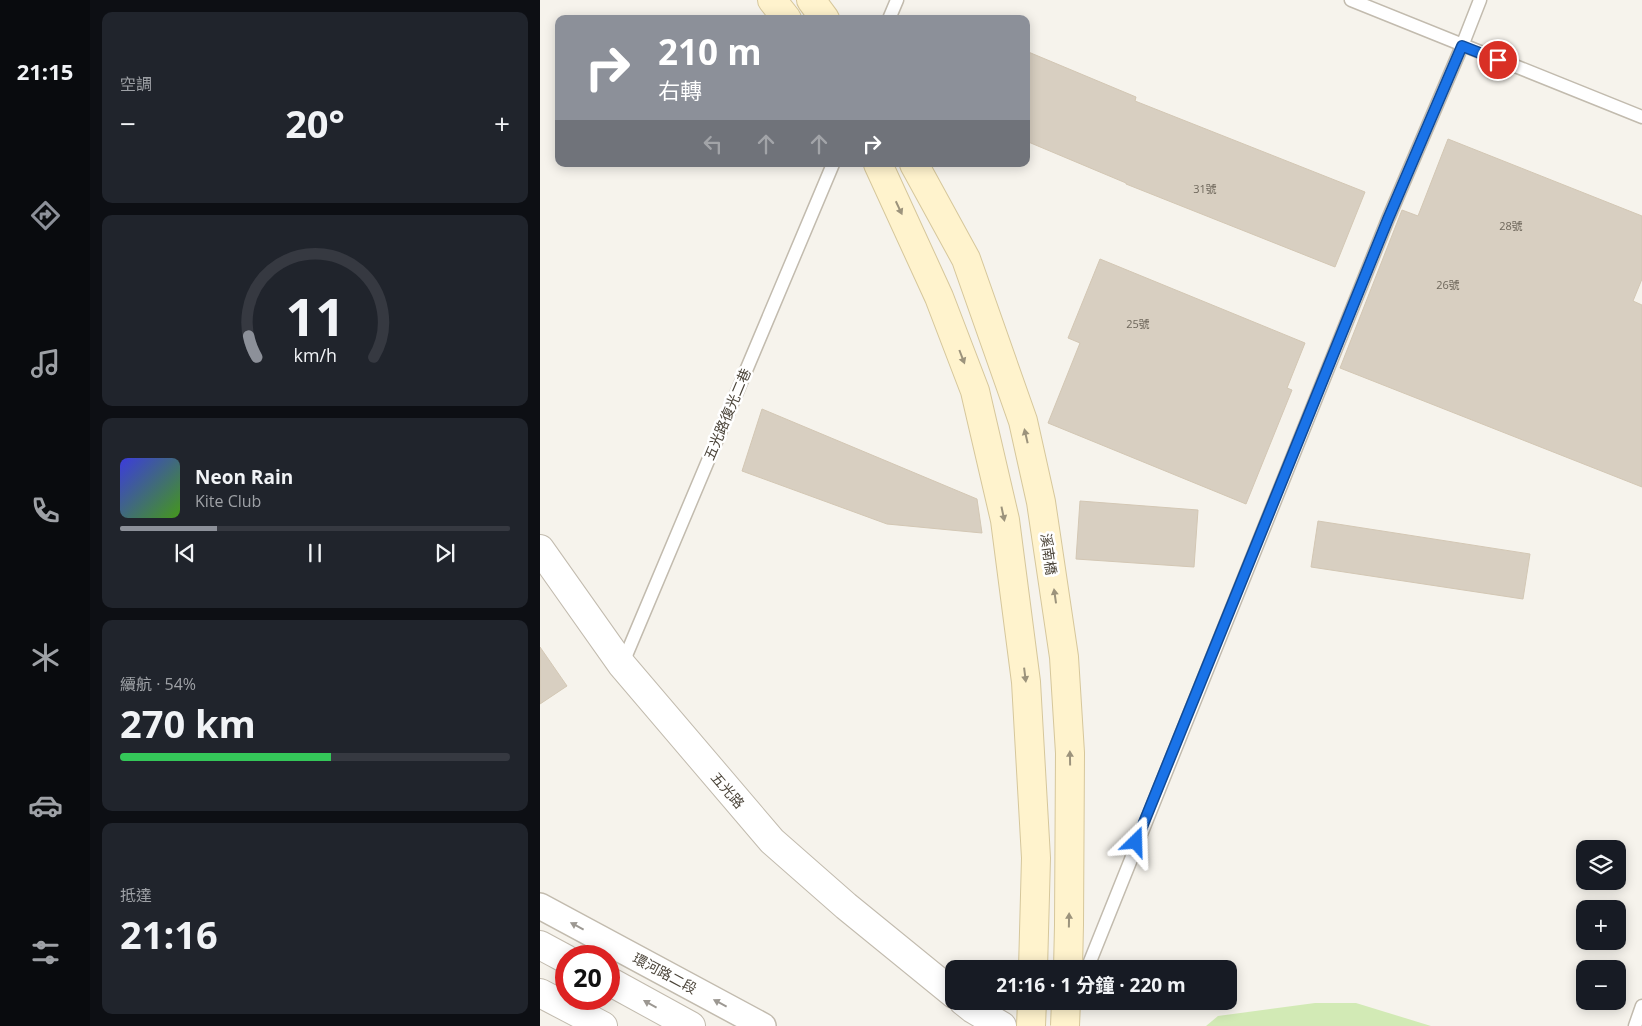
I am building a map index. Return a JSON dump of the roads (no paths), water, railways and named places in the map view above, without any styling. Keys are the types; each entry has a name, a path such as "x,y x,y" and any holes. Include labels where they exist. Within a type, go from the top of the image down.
{"main road":[{"path":"772,0 784,15"},
{"path":"811,0 822,15"},
{"path":"879,167 940,297 975,391 1005,520 1026,682 1036,858 1032,960"},
{"name":"溪南橋","path":"916,167 966,259 1022,421 1041,502 1064,658 1070,753 1068,960"},
{"path":"1031,1026 1032,1010"},
{"path":"1065,1026 1066,1010"}],"street":[{"name":"五光路","path":"540,549 622,665 772,841 846,906 945,987"},
{"name":"環河路二段","path":"540,906 763,1026"},
{"path":"540,945 555,953"},
{"path":"620,988 691,1026"},
{"path":"540,993 603,1026"},
{"path":"975,1010 1002,1026"}],"lane":[{"path":"891,15 897,0"},
{"path":"1351,0 1642,117"},
{"path":"1091,960 1388,219 1480,0"},
{"name":"五光路復光二巷","path":"622,665 832,167"},
{"path":"1635,1026 1642,1006"},
{"path":"1065,1026 1071,1010"}]}
